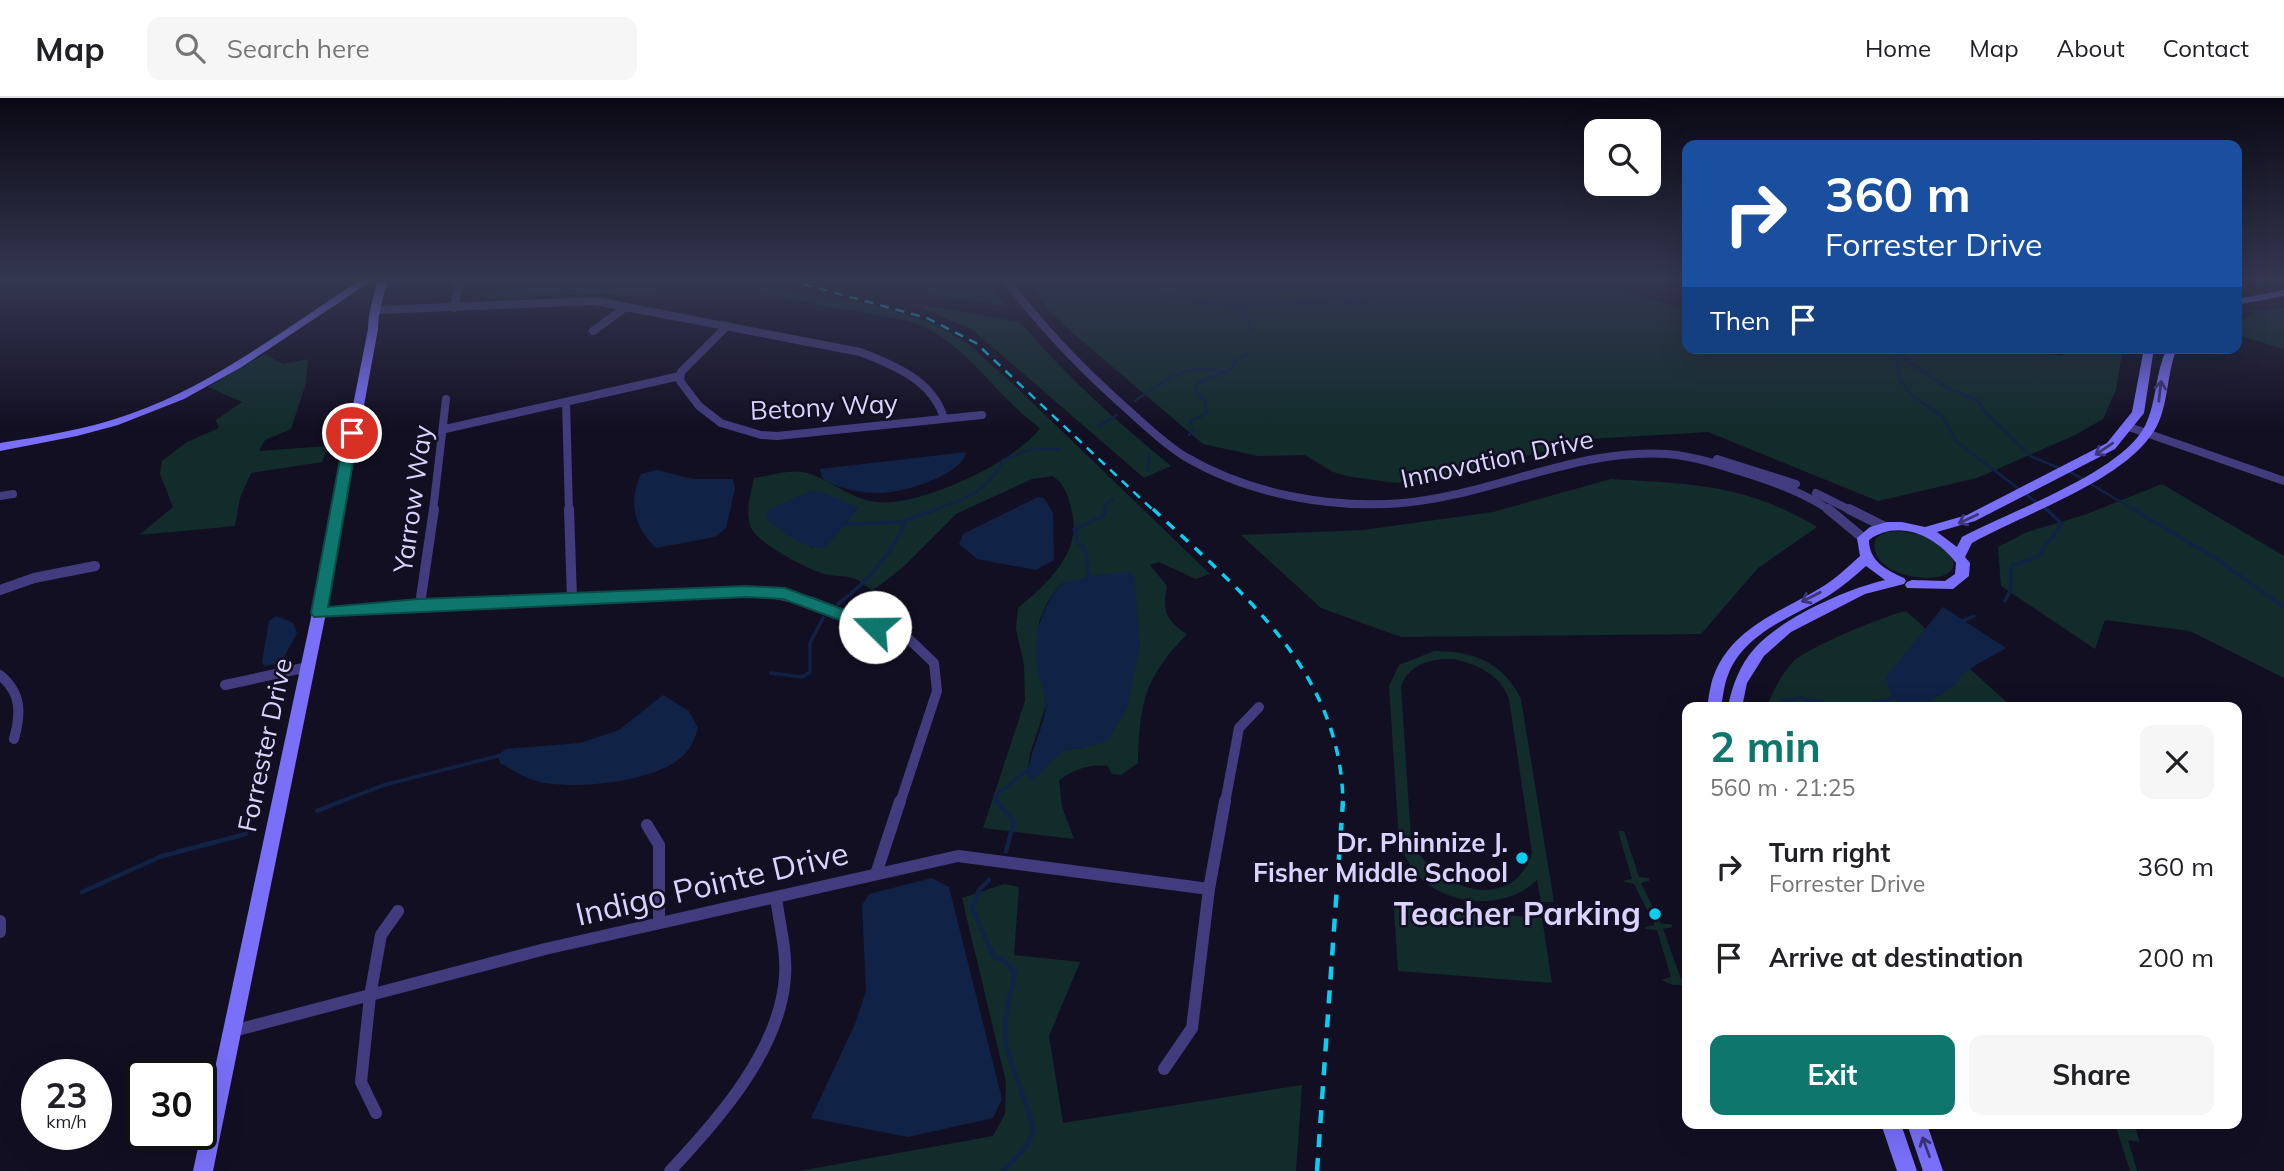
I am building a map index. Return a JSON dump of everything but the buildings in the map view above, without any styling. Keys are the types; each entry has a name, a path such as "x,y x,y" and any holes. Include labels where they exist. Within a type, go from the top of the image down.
{"street":[{"path":"0,447 104,426 168,402 256,354 295,328"},
{"name":"Forrester Drive","path":"203,1171 319,613 375,328"},
{"path":"593,331 597,328"},
{"path":"445,429 680,376 725,328"},
{"path":"738,328 860,352 898,368 943,408 944,419"},
{"name":"Innovation Drive","path":"1043,328 1057,346 1169,446 1213,470 1261,487 1314,499 1367,505 1437,499 1574,462 1640,454 1702,460 1772,481 1823,504 1846,520 1863,538"},
{"path":"1923,532 1958,524 2111,446 2138,413 2148,354"},
{"path":"1959,556 1967,540 2096,474 2128,452 2147,433 2155,417 2164,368 2170,354"},
{"name":"Betony Way","path":"680,376 689,396 726,428 746,435 776,436 982,415"},
{"name":"Yarrow Way","path":"419,604 445,429 446,399"},
{"path":"566,402 572,599"},
{"path":"2129,427 2284,481"},
{"name":"Innovation Drive","path":"1702,460 1712,458 1783,478 1883,526"},
{"path":"0,496 13,494"},
{"path":"1736,702 1740,683 1759,652 1786,629 1861,590 1906,584 1937,588 1957,582 1964,570 1959,556 1938,538 1923,532 1883,526 1869,531 1863,538 1861,548 1866,558 1874,567 1906,584"},
{"path":"1714,702 1715,690 1740,642 1773,618 1838,584 1866,558"},
{"path":"0,590 34,578 95,566"},
{"path":"319,613 419,604 746,591 785,594 910,640 934,663 937,691 876,874"},
{"path":"225,685 308,667"},
{"path":"0,676 18,695 20,710 15,739"},
{"path":"1164,1069 1192,1028 1209,889 1239,728 1259,707"},
{"path":"648,825 659,845 659,923"},
{"name":"Indigo Pointe Drive","path":"233,1031 545,948 958,856 1209,889"},
{"path":"670,1171 701,1141 728,1106 780,1003 785,977 776,897"},
{"path":"376,1113 360,1082 370,996 381,936 398,911"},
{"path":"0,921 0,932"},
{"path":"1893,1129 1907,1171"},
{"path":"1919,1129 1933,1171"}],"green space":[{"path":"927,328 942,328 967,343 1210,574 1196,579 1159,562 1150,565 1167,586 1165,602 1170,620 1187,634 1161,665 1147,692 1140,723 1138,763 1121,775 1112,774 1108,766 1094,766 1077,770 1059,780 1062,807 1074,839 983,828 1025,701 1024,665 1016,629 1018,608 1041,588 1061,565 1072,538 1074,524 1071,508 1065,490 1057,479 1053,476 1032,479 956,514 902,568 872,591 856,579 821,573 788,558 758,537 750,525 749,505 754,478 801,472 816,476 867,500 895,502 941,490 965,480 1010,455 1028,441 1040,428 943,338","holes":["790,502 813,549 767,510","1134,576 1135,610 1084,748 1063,750 1027,775 1030,754 1046,705 1039,622 1047,603 1060,584"]},
{"path":"969,328 1025,328 1092,397 1171,466 1144,478"},
{"path":"1682,328 1682,354 2122,354 2116,390 2103,419 2075,435 1977,478 1878,501 1708,432 1590,439 1442,479 1397,483 1352,477 1333,472 1305,455 1258,456 1203,444 1068,329"},
{"path":"2242,328 2284,328 2284,349 2242,336"},
{"path":"264,354 283,364 308,359 306,383 291,429 265,440 259,451 328,446 322,462 251,473 240,498 235,526 139,535 173,507 160,474 162,461 187,442 219,428 216,420 242,402 208,387"},
{"path":"1611,479 1693,485 1742,494 1791,513 1817,527 1758,568 1701,634 1401,637 1321,608 1241,535 1363,530 1493,512"},
{"path":"2162,484 2284,556 2284,678 2190,631 2105,620 2095,649 2001,586 1998,547 2027,532 2084,515"},
{"path":"1900,531 1926,537 1943,547 1953,565 1948,573 1935,577 1918,577 1900,573 1885,565 1876,553 1876,538 1886,532"},
{"path":"1906,611 2006,702 1770,702 1778,682 1795,660 1816,647"},
{"path":"1434,651 1461,653 1474,656 1496,668 1514,687 1521,699 1554,902 1541,902 1537,880 1525,889 1495,900 1479,901 1448,895 1421,878 1405,856 1399,840 1389,686 1399,665","holes":["1430,661 1463,661 1494,677 1509,699 1532,853 1522,873 1508,885 1491,890 1453,882 1421,857 1411,840 1401,686 1410,672"]},
{"path":"1618,831 1624,831 1639,877 1649,878 1649,881 1641,883 1661,924 1671,924 1673,927 1663,929 1682,985 1661,980 1671,977 1657,930 1645,929 1655,925 1634,884 1623,881 1632,879"},
{"path":"1004,884 1019,887 1014,955 1080,962 1049,1036 1063,1123 1302,1085 1296,1171 799,1171 993,1136 1005,1114 1006,1082 962,898"},
{"path":"1394,907 1542,918 1552,983 1398,971"},
{"path":"2117,1129 2136,1129 2140,1142 2128,1140 2137,1171 2130,1171"}],"water":[{"path":"966,452 962,461 943,476 890,492 842,488 822,478 820,469"},
{"path":"657,470 693,479 733,479 735,489 726,528 715,537 656,548 638,523 634,505 641,474"},
{"path":"811,491 821,492 859,508 825,548 801,543 767,520 767,510"},
{"path":"1038,497 1044,498 1053,513 1054,560 1036,570 977,559 959,544 963,534"},
{"path":"1130,572 1134,575 1140,645 1127,708 1108,740 1084,748 1063,750 1032,782 1027,775 1046,707 1036,662 1036,639 1047,605 1060,584 1094,575"},
{"path":"1943,607 2006,648 1972,668 1952,687 1926,702 1900,702 1890,690 1886,677"},
{"path":"276,616 293,623 297,633 281,663 264,666 262,662 269,621"},
{"path":"663,695 689,711 698,728 686,753 665,768 631,779 572,785 535,781 500,763 498,755 506,749 580,743 619,730"},
{"path":"932,878 949,887 1002,1099 993,1118 908,1137 811,1118 855,1024 866,991 862,905 869,894"}],"waterway":[{"path":"1189,435 1193,431 1190,421 1207,413 1204,399 1196,393 1195,384 1232,369 1236,360 1248,354"},
{"path":"1896,354 1901,381 1910,394 1943,417 1957,442 2048,511"},
{"path":"1897,354 1946,387 1978,401 1986,413 2032,457 2074,474 2136,511"},
{"path":"1135,401 1166,380 1187,371 1210,369 1223,372"},
{"path":"1099,426 1117,415"},
{"path":"936,509 974,493 990,480 1003,460 1029,450 1060,449"},
{"path":"1148,470 1149,455"},
{"path":"1105,511 1106,504 1113,499"},
{"path":"838,604 878,566 894,545 906,520 936,509"},
{"path":"932,511 936,509"},
{"path":"1089,580 1086,551 1077,542 1074,529 1104,516 1105,509"},
{"path":"2005,601 2011,589 2011,566 2037,557 2062,524 2046,509"},
{"path":"2133,509 2215,558 2284,607"},
{"path":"846,524 903,522"},
{"path":"1962,621 1974,616"},
{"path":"771,673 802,677 810,672 810,643 823,618"},
{"path":"1877,702 1896,697"},
{"path":"1782,702 1801,698 1818,702"},
{"path":"337,803 384,785 502,755"},
{"path":"997,802 995,796 1030,768"},
{"path":"337,803 342,801"},
{"path":"997,802 1014,822 1006,851"},
{"path":"317,811 337,803"},
{"path":"82,892 162,856 246,834"},
{"path":"989,880 979,890 972,908 992,953 997,959 1003,959 1015,973 1006,1017 1006,1044 1033,1126 1031,1138 1003,1171"}],"railway":[{"path":"947,328 976,343 1154,511"},
{"path":"1153,509 1251,603 1280,637 1305,673 1325,713 1338,756 1343,802"},
{"path":"1317,1171 1343,802"}],"place":[{"name":"Dr. Phinnize J. Fisher Middle School","path":"1522,858"},
{"name":"Teacher Parking","path":"1655,914"}],"route":[{"path":"352,433 319,613 419,604 746,591 785,594 875,627"}]}
